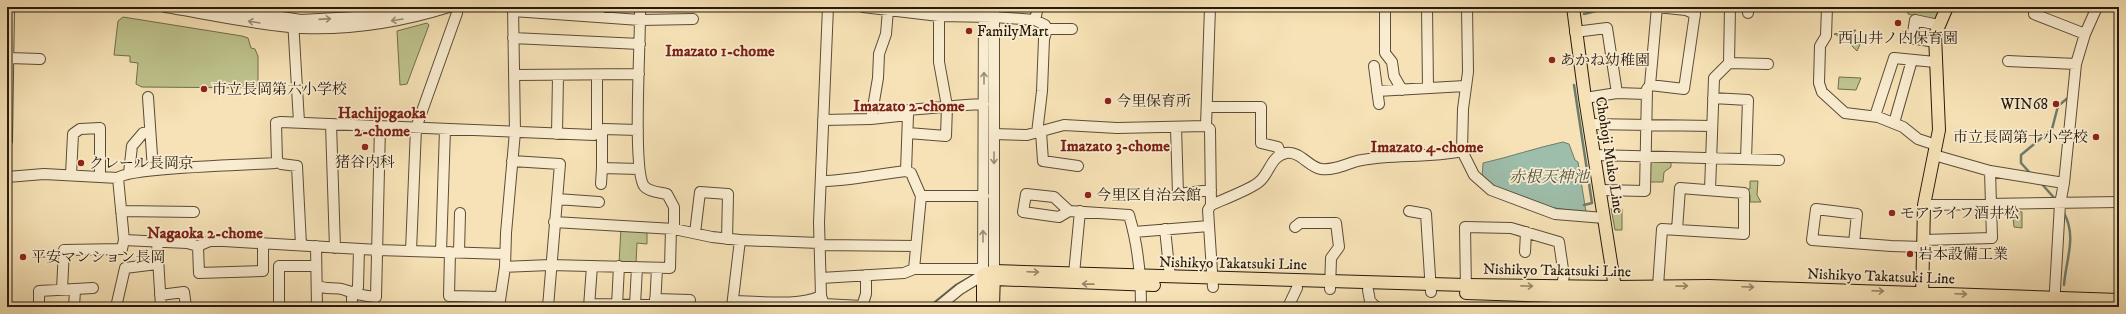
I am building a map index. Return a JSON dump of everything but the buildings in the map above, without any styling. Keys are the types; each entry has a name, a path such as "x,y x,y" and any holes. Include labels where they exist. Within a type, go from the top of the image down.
{"main road":[{"name":"Chohoji Muko Line","path":"1574,7 1575,32 1616,297"},
{"path":"1922,301 1924,205 1935,150 1939,117 1935,42 1938,25 1947,7"},
{"path":"983,307 989,274"},
{"path":"989,274 994,307"},
{"name":"Nishikyo Takatsuki Line","path":"989,274 1074,274 1141,280 1170,277 1213,283 1466,289 1559,297 1716,296 1787,293"},
{"name":"Nishikyo Takatsuki Line","path":"989,274 1297,288 1330,285 1368,290 1430,288"},
{"name":"Nishikyo Takatsuki Line","path":"1616,297 1658,286 1709,286 1787,293 2007,307"},
{"name":"Nishikyo Takatsuki Line","path":"1922,301 2054,302 2119,300"}],"street":[{"path":"7,141 9,7"},
{"path":"165,7 276,16"},
{"path":"217,7 276,16 293,23 322,28 375,24 406,19 448,7"},
{"path":"293,23 373,16 417,7"},
{"path":"411,251 416,128 457,13 456,7"},
{"path":"505,266 550,265 670,268 674,206 666,194 649,190 644,186 639,169 638,130 640,7"},
{"path":"823,302 819,244 828,7"},
{"path":"863,7 939,16 989,12 1035,20 1045,25 1047,29"},
{"path":"1035,20 1038,7"},
{"path":"1206,126 1210,7"},
{"path":"1385,7 1385,53 1392,62 1394,76 1402,90"},
{"path":"1427,7 1428,88"},
{"path":"1466,7 1468,72 1465,86 1462,151 1474,175 1491,190 1555,214 1604,218"},
{"path":"1585,98 1648,89 1684,89 1695,14 1686,9 1657,7 1648,89 1644,191 1600,190"},
{"path":"1710,190 1714,78 1729,62 1730,7"},
{"path":"1827,7 1826,36 1820,46 1820,88 1826,96 1845,113 1875,116 1894,123 1935,150 1990,171 2064,183"},
{"path":"2054,302 2060,204 2064,183 2076,64 2085,34 2098,7"},
{"path":"445,129 450,252 449,296 499,302 505,266 515,132 513,9 599,12 640,20 693,19"},
{"path":"871,119 878,78 879,54 886,34 888,10"},
{"path":"989,12 984,104 984,196 989,274"},
{"path":"989,12 994,134 989,274"},
{"path":"2034,14 2085,34"},
{"path":"908,133 946,136 947,106 939,62 939,16"},
{"path":"1935,42 1908,38 1915,20 1938,25"},
{"path":"293,23 298,122"},
{"path":"1575,32 1607,28 1617,93"},
{"path":"1047,29 1072,29"},
{"path":"1047,29 1044,39 1039,132 1043,161 1078,166"},
{"path":"514,38 640,44"},
{"path":"9,58 40,59"},
{"path":"1875,116 1894,58 1935,62"},
{"path":"1894,123 1912,60"},
{"path":"2008,61 2076,64"},
{"path":"1729,62 1768,64"},
{"path":"1374,66 1379,104"},
{"path":"515,75 597,76 600,74 639,74"},
{"path":"557,134 558,76"},
{"path":"597,76 602,168 601,184"},
{"path":"1377,91 1465,86"},
{"path":"148,97 153,170"},
{"path":"1713,98 1748,100 1746,159"},
{"path":"906,171 909,110 984,104"},
{"path":"1207,107 1261,107 1261,142 1278,147 1280,155"},
{"path":"823,120 871,119 908,115"},
{"path":"277,161 276,123 298,122 594,135 600,132 638,130"},
{"path":"331,124 335,248"},
{"path":"1590,124 1712,126"},
{"path":"994,134 1027,135 1064,125 1117,128 1206,126 1210,129 1211,205 1208,210 1213,283"},
{"path":"316,285 322,288 345,289 359,296 376,297 380,126"},
{"path":"1176,127 1178,194 1211,190"},
{"path":"71,175 73,134 80,129 100,128 100,176"},
{"path":"129,173 132,146 143,133 150,132"},
{"path":"1211,205 1260,182 1270,165 1280,155 1288,153 1299,155 1310,165 1321,169 1336,168 1362,160 1442,155 1462,151"},
{"path":"1595,155 1779,160"},
{"path":"7,177 44,174 118,178 121,175 129,173 153,170 275,164 277,161"},
{"path":"277,161 281,164 297,166 301,245"},
{"path":"512,161 560,164 550,265 548,307"},
{"path":"602,168 639,169"},
{"path":"821,181 837,181 867,175 906,171 911,173 921,196 914,269"},
{"path":"1854,242 1857,214 1816,209 1812,240 1891,246 1992,238 1990,171"},
{"path":"62,289 64,250 122,249 124,240 118,178"},
{"path":"1658,286 1662,229 1677,230 1744,234 1744,192 1680,188 1677,230"},
{"path":"695,233 700,192 728,194 727,239"},
{"path":"921,196 984,196"},
{"path":"557,199 599,202"},
{"path":"1924,205 2119,202"},
{"path":"121,211 194,212"},
{"path":"1069,211 1129,215 1134,232 1141,280 1141,307"},
{"path":"1074,274 1080,211"},
{"path":"1409,211 1426,214 1430,288"},
{"path":"450,252 460,213"},
{"path":"554,222 673,229 740,240 819,244 916,246"},
{"path":"1295,227 1300,223 1336,223 1339,247 1331,258 1330,285"},
{"path":"1134,232 1209,226"},
{"path":"1466,289 1466,227 1511,228 1559,242 1564,276 1559,297"},
{"path":"1165,229 1170,277"},
{"path":"1525,252 1526,232"},
{"path":"124,240 187,243 198,246 210,241 378,250 505,254"},
{"path":"740,240 732,304 800,302 812,300 862,306 866,294 866,275"},
{"path":"157,242 157,264 161,307"},
{"path":"198,246 199,273 263,271 263,243"},
{"path":"316,246 317,307"},
{"path":"352,307 353,294 358,287 359,249"},
{"path":"116,307 125,268 157,264"},
{"path":"279,307 279,266 316,266"},
{"path":"592,266 589,306 655,304 690,300"},
{"path":"617,305 619,266"},
{"path":"635,305 637,267"},
{"path":"655,304 657,268"},
{"path":"821,278 904,273 914,269 989,274"},
{"path":"938,307 960,289 989,274"},
{"path":"39,307 39,291 93,288"},
{"path":"1288,307 1297,288"},
{"path":"74,307 75,290"},
{"path":"1368,290 1370,301 1376,307"},
{"path":"160,296 184,292 186,307"}],"green space":[{"path":"302,7 366,7 302,10"},
{"path":"1907,7 1929,7 1941,10 1935,21 1908,14"},
{"path":"123,17 248,38 251,48 255,49 258,56 258,88 142,87 136,84 138,63 130,62 130,56 114,55 118,21"},
{"path":"427,23 429,25 407,84 400,85 397,31"},
{"path":"1856,30 1853,34 1858,39 1862,40 1857,51 1844,38 1834,34"},
{"path":"1839,77 1861,78 1856,90 1838,89"},
{"path":"1653,160 1671,160 1671,167 1664,172 1663,182 1649,182 1649,163"},
{"path":"1750,181 1758,181 1757,195 1761,202 1750,202 1748,189 1750,189"},
{"path":"1611,208 1622,209 1622,230 1615,230"},
{"path":"2012,209 2022,212 2022,228 2014,227"},
{"path":"621,228 647,230 647,244 637,243 636,264 619,264"}],"water":[{"name":"赤根天神池","path":"1563,142 1569,144 1575,160 1578,162 1586,212 1558,209 1518,198 1482,178 1483,163"}],"waterway":[{"path":"1584,14 1611,7"},
{"path":"1574,85 1592,203 1584,205"},
{"path":"2031,174 2021,163 2021,155 2052,129 2058,106 2069,97"},
{"path":"2041,183 2056,200"},
{"path":"2064,213 2070,231 2070,248 2064,285"},
{"path":"929,307 956,285 972,276"}],"place":[{"name":"西山井ノ内保育園","path":"1898,23"},
{"name":"FamilyMart","path":"969,31"},
{"name":"あかね幼稚園","path":"1552,60"},
{"name":"市立長岡第六小学校","path":"204,89"},
{"name":"今里保育所","path":"1108,101"},
{"name":"WIN68","path":"2056,104"},
{"name":"市立長岡第十小学校","path":"2096,137"},
{"name":"猪谷内科","path":"365,147"},
{"name":"クレール長岡京","path":"81,163"},
{"name":"今里区自治会館","path":"1088,195"},
{"name":"モアライフ酒井松","path":"1892,213"},
{"name":"岩本設備工業","path":"1910,254"},
{"name":"平安マンション長岡","path":"23,257"}],"district":[{"name":"Imazato 1-chome","path":"720,50"},
{"name":"Imazato 2-chome","path":"909,105"},
{"name":"Hachijogaoka 2-chome","path":"382,121"},
{"name":"Imazato 3-chome","path":"1115,145"},
{"name":"Imazato 4-chome","path":"1427,146"},
{"name":"Nagaoka 2-chome","path":"205,232"}]}
